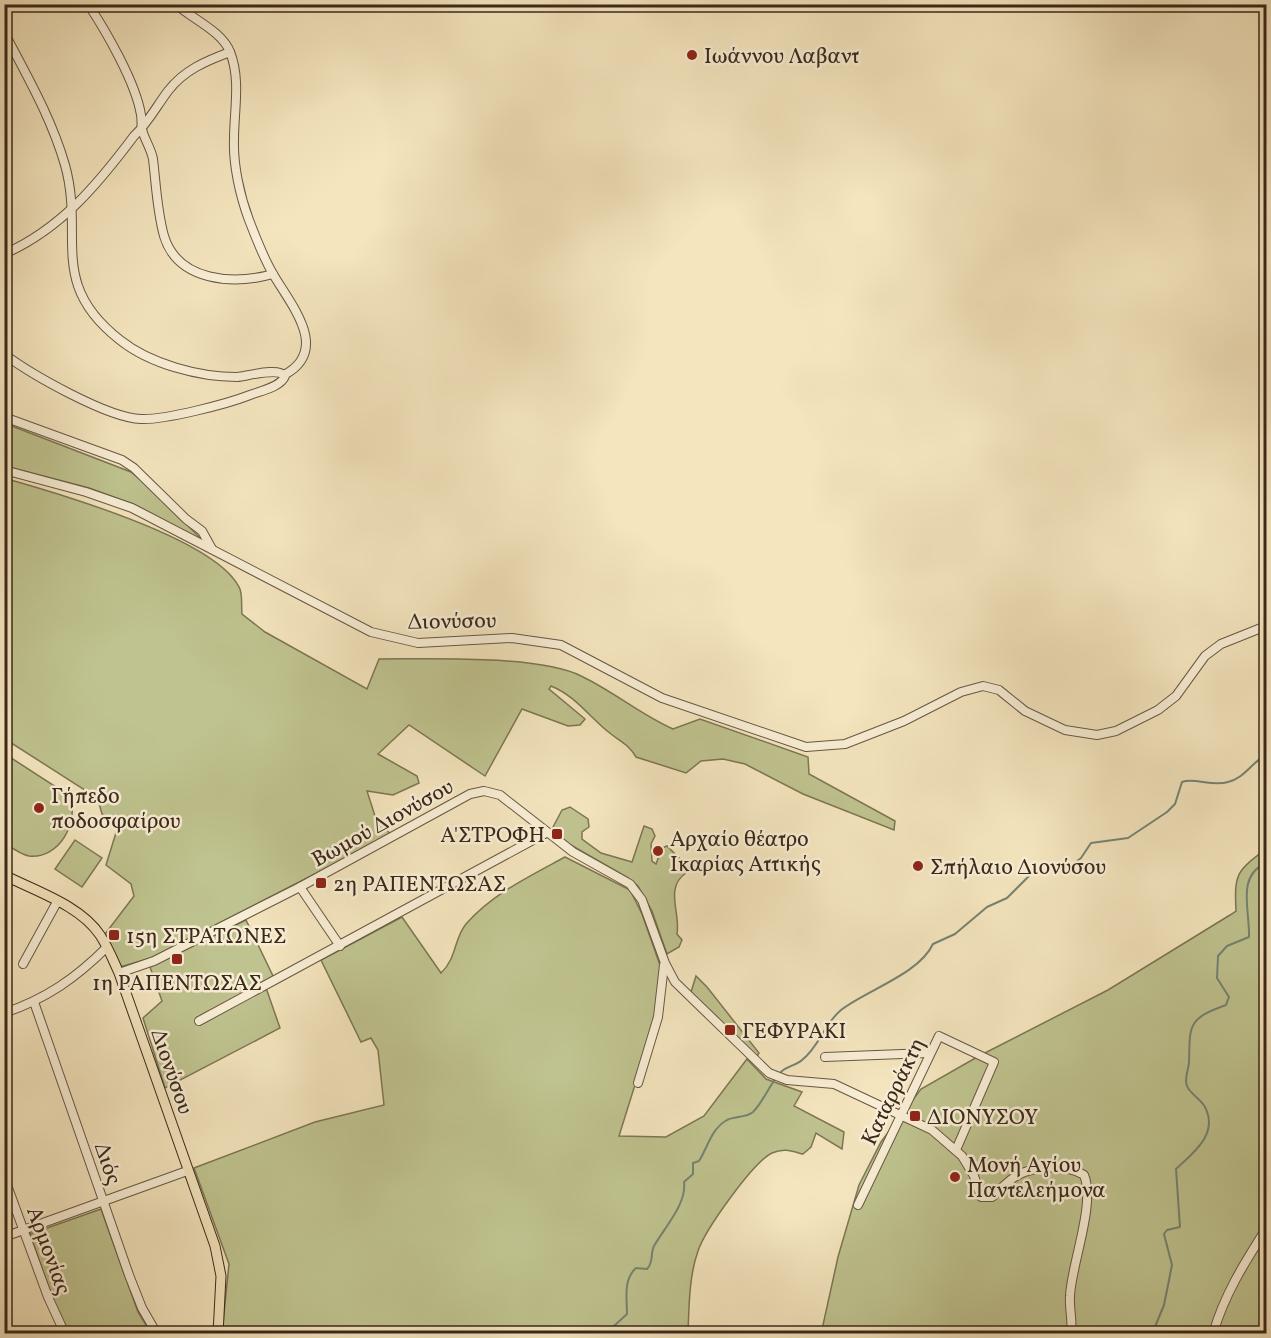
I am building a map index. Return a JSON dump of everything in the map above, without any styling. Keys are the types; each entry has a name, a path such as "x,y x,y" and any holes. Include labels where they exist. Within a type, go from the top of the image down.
{"main road":[{"name":"Διονύσου","path":"4,875 57,902 93,926 107,947 119,973 220,1267 218,1334"}],"street":[{"path":"88,4 125,72 141,115 142,131 152,155 165,238 173,252 188,267 215,279 240,280 273,273"},
{"path":"4,354 25,370 59,388 139,419 155,418 235,401 278,384 284,379 284,375 300,365 304,357 306,339 302,322 273,273 248,217 236,170 234,142 236,98 230,52 215,34 176,4"},
{"path":"4,32 31,79 56,139 69,181 72,265 78,290 96,315 120,340 147,357 198,372 234,377 277,372 284,375"},
{"path":"4,254 21,247 70,212 142,131 168,91 184,75 204,62 230,52"},
{"path":"4,417 134,468 186,519 202,531 212,550"},
{"name":"Διονύσου","path":"4,470 86,492 132,508 371,632 406,642 512,638 561,645 662,698 806,747 845,744 904,721 970,688 983,687 999,690 1025,711 1065,730 1096,735 1116,730 1158,710 1176,696 1205,656 1221,644 1266,626"},
{"name":"Βωμού Διονύσου","path":"119,973 154,961 300,887 474,793 484,791 500,795 546,833 582,858 633,887 642,900 664,963 680,987 769,1073 787,1080 834,1084 900,1115"},
{"path":"199,1021 546,833"},
{"path":"300,887 340,946"},
{"path":"23,964 57,902"},
{"path":"4,1013 34,1002 66,984 107,947"},
{"path":"638,1083 658,1017 664,963"},
{"name":"Διός","path":"34,1002 142,1308 157,1334"},
{"name":"Καταρράκτη","path":"858,1205 928,1053 939,1036 994,1062 956,1150"},
{"path":"825,1058 928,1053"},
{"path":"900,1115 938,1134 956,1150 974,1176 979,1195 986,1198 992,1197 1014,1177 1031,1170 1060,1168 1075,1170 1084,1175 1086,1203 1070,1294 1071,1334"},
{"path":"4,1237 187,1171"},
{"name":"Αρμονίας","path":"4,1177 48,1297 65,1334"},
{"path":"1213,1334 1220,1310 1235,1279 1266,1229"}],"green space":[{"path":"4,423 131,472 153,490 202,540 133,504 89,488 5,466"},
{"path":"4,478 95,506 168,535 199,551 224,569 239,587 242,614 265,632 367,689 379,659 512,661 562,669 593,682 673,729 700,719 808,757 809,774 895,821 894,830 803,794 745,764 723,759 701,761 686,773 636,757 628,747 603,728 568,695 551,686 549,689 585,719 580,725 568,726 522,709 485,776 409,725 378,754 417,776 419,783 393,795 367,791 375,816 391,835 151,958 120,967 105,934 134,896 131,884 106,865 119,823 102,814 98,800 88,792 5,739"},
{"name":"Γήπεδο ποδοσφαίρου","path":"5,754 70,796 72,817 69,827 58,845 50,852 29,856 5,843"},
{"path":"570,807 588,819 589,827 582,832 582,839 601,853 632,862 644,826 652,829 655,836 651,844 652,861 656,864 662,848 667,846 687,866 686,873 679,879 675,893 677,934 682,940 679,947 667,954 652,911 638,886 627,877 569,844 552,829 562,810"},
{"path":"75,840 102,858 82,887 55,869"},
{"path":"1266,849 1266,1333 821,1334 838,1257 859,1185 881,1142 921,1089 979,1056 1108,990 1236,911 1236,888 1239,874"},
{"path":"565,857 630,890 642,914 661,968 654,1024 619,1136 666,1137 704,1116 747,1059 766,1079 802,1092 794,1106 844,1132 842,1149 816,1133 811,1147 803,1154 784,1150 776,1151 753,1169 742,1182 710,1228 698,1251 691,1281 688,1333 222,1333 229,1264 194,1168 315,1122 384,1105 378,1050 371,1038 361,1042 321,960 402,917 441,973 450,961 459,935 476,913 512,886"},
{"path":"246,920 273,976 264,982 280,1028 165,1088 143,1018 162,1001 150,967"},
{"path":"696,976 759,1053 756,1058 691,992"},
{"path":"101,1209 138,1312 151,1333 70,1333 56,1308 30,1234"}],"waterway":[{"path":"612,1334 614,1326 627,1314 629,1278 636,1268 647,1269 649,1266 654,1246 674,1216 682,1199 684,1182 693,1174 693,1163 699,1161 713,1133 727,1120 753,1112 778,1075 808,1055 841,1010 905,973 926,955 933,944 955,934 987,907 1007,898 1033,872 1068,868 1081,858 1091,843 1128,838 1167,812 1175,804 1182,782 1228,782 1244,774 1266,755"},
{"path":"1152,1334 1164,1305 1172,1265 1164,1234 1167,1230 1180,1227 1176,1169 1202,1142 1209,1126 1205,1107 1188,1089 1186,1083 1191,1032 1197,1019 1226,1005 1229,997 1217,978 1218,956 1227,946 1249,937 1248,885 1251,876 1266,863"}],"place":[{"name":"Ιωάννου Λαβαντ","path":"692,55"},
{"name":"Γήπεδο ποδοσφαίρου","path":"39,808"},
{"name":"Α'ΣΤΡΟΦΗ","path":"557,834"},
{"name":"Αρχαίο θέατρο Ικαρίας Αττικής","path":"658,851"},
{"name":"Σπήλαιο Διονύσου","path":"918,866"},
{"name":"2η ΡΑΠΕΝΤΩΣΑΣ","path":"321,883"},
{"name":"15η ΣΤΡΑΤΩΝΕΣ","path":"114,935"},
{"name":"1η ΡΑΠΕΝΤΩΣΑΣ","path":"177,959"},
{"name":"ΓΕΦΥΡΑΚΙ","path":"730,1030"},
{"name":"ΔΙΟΝΥΣΟΥ","path":"915,1116"},
{"name":"Μονή Αγίου Παντελεήμονα","path":"955,1177"}]}
